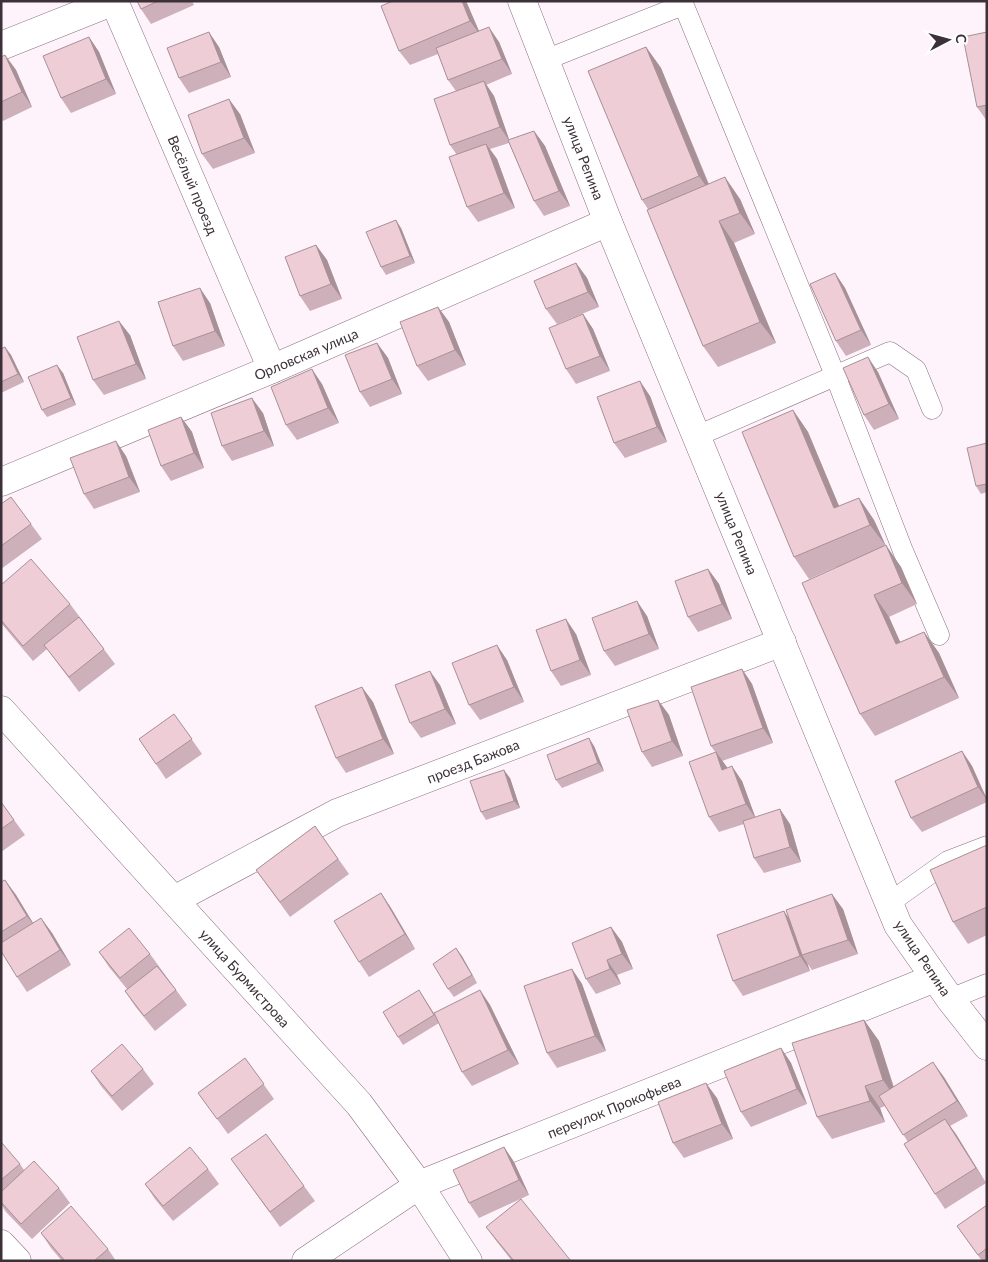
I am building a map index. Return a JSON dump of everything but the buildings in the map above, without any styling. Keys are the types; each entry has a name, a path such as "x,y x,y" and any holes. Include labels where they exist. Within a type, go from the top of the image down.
{"street":[{"name":"Весёлый проезд","path":"1,46 114,1 272,370"},
{"name":"улица Репина","path":"522,1 608,222 898,925 943,989 987,1046"},
{"name":"Орловская улица","path":"1,482 272,370 608,222"},
{"name":"проезд Бажова","path":"174,900 337,813 782,642"},
{"name":"улица Бурмистрова","path":"1,710 359,1104 420,1185 468,1261"},
{"name":"переулок Прокофьева","path":"306,1261 420,1185 943,989"},
{"path":"1,1244 17,1261"}],"lane":[{"path":"546,60 682,3 939,635"},
{"path":"697,436 890,352 916,370 932,409"},
{"path":"889,904 948,861 987,846"},
{"path":"943,989 987,984"}]}
